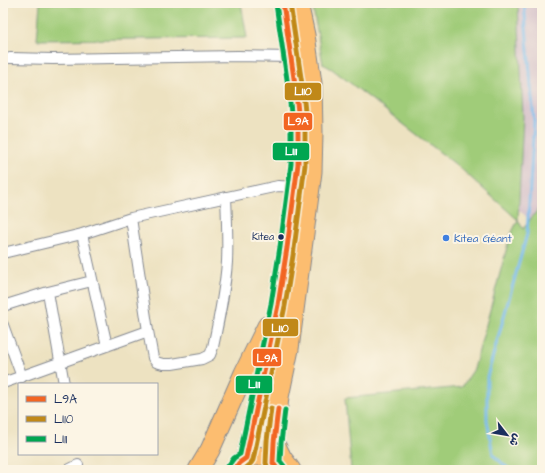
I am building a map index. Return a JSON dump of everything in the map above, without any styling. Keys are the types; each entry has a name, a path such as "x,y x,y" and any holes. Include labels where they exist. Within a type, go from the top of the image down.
{"highway":[{"path":"240,464 278,305 296,187 298,164 298,113 283,3"},
{"path":"276,467 274,442 279,397 289,350 312,172 312,83 305,35 298,3"},
{"path":"198,470 219,430 257,344 278,305"},
{"path":"274,442 282,458 291,470"},
{"path":"240,464 253,456 260,456 267,459 276,467"}],"street":[{"path":"10,58 53,59 291,56"},
{"path":"3,253 82,234 130,218 278,186 296,187"},
{"path":"130,218 153,358 156,362 163,364 202,359 210,354 222,300 227,262 226,197"},
{"path":"82,234 107,346"},
{"path":"3,306 48,292 92,281"},
{"path":"48,292 64,383"},
{"path":"3,325 22,377"},
{"path":"3,383 148,330"},
{"path":"68,470 78,465"}],"shaded area":[{"path":"334,3 542,3 542,231 518,209"}],"green space":[{"path":"40,3 241,3 247,38 37,40"},
{"path":"312,3 518,3 523,117 518,220 459,167 332,69 323,64"},
{"path":"542,204 542,470 351,470 345,398 462,387 474,369 510,236 518,220 523,229"},
{"path":"245,465 259,465 266,470 240,470"}],"waterway":[{"path":"510,470 493,455 487,420 487,377 527,234 534,121 524,3"}],"transit line":[{"name":"L9A","path":"234,470 239,463 246,458 278,305 298,164 298,113 283,3"},
{"name":"LI10","path":"243,470 253,460 285,306 305,165 305,112 290,3"},
{"name":"LI11","path":"228,466 234,458 240,454 271,304 291,164 291,113 276,4"},
{"name":"LI10","path":"269,470 266,463 271,408"},
{"name":"L9A","path":"278,409 273,463 278,470"},
{"name":"LI11","path":"284,466 280,461 285,410"}],"place":[{"name":"Kitea","path":"281,237"},
{"name":"Kitea Géant","path":"446,238"}]}
